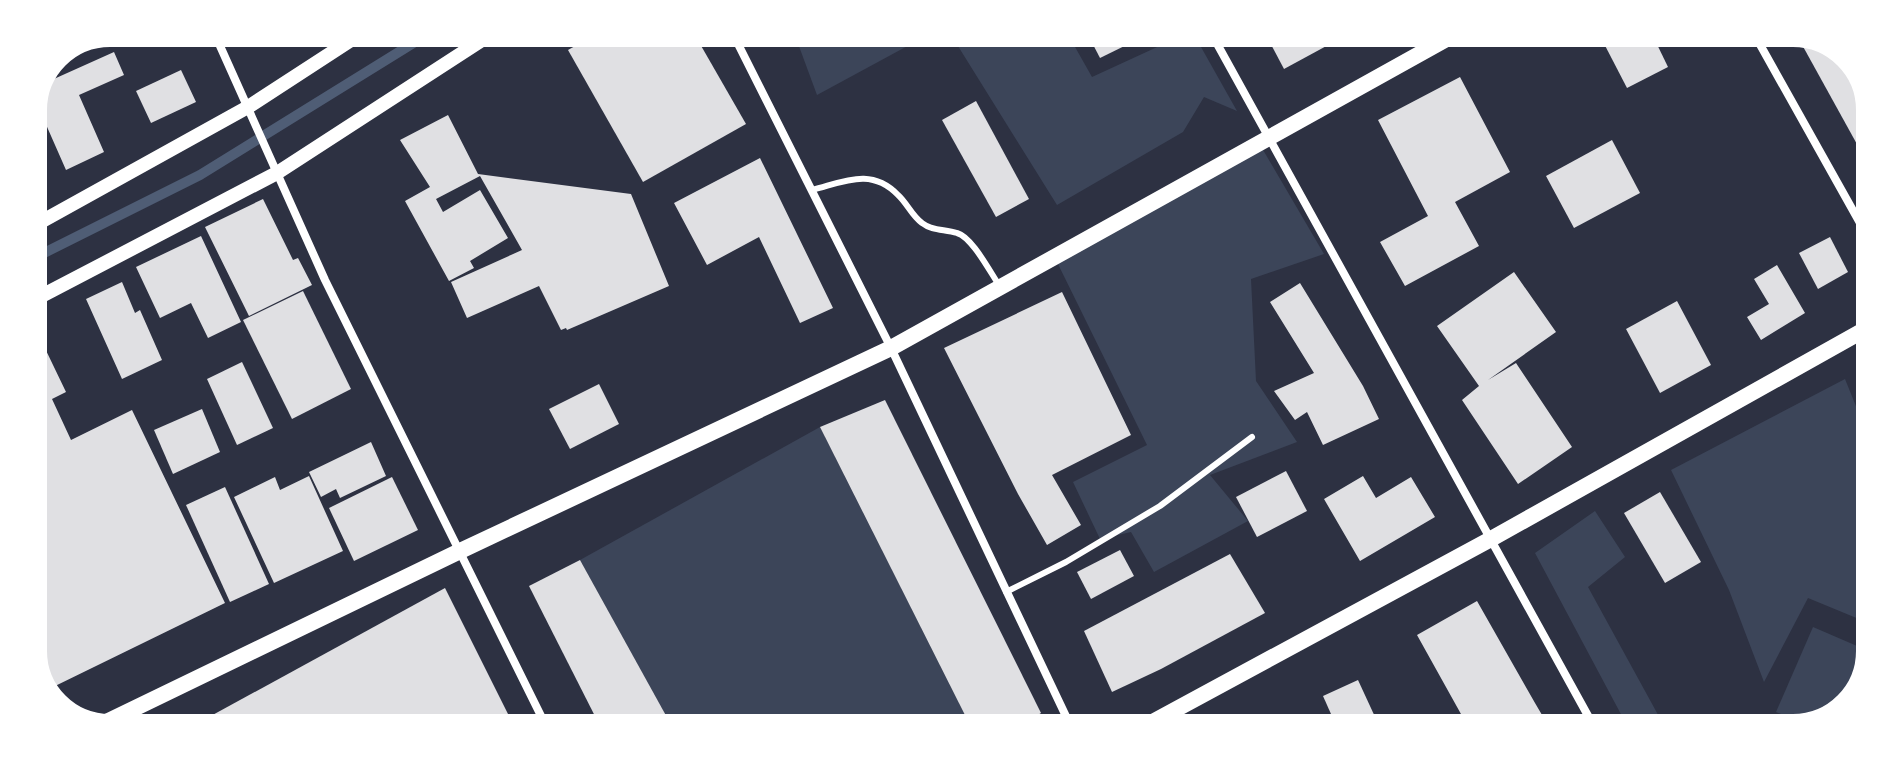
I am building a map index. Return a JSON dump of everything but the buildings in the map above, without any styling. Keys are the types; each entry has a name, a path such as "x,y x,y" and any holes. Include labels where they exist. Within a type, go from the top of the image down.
{"main road":[{"path":"113,719 891,348 1441,42"},
{"path":"1158,719 1491,539 1861,332"}],"street":[{"path":"218,42 325,280 542,719"},
{"path":"42,221 248,107 348,42"},
{"path":"42,295 275,169 478,42"},
{"path":"737,42 891,348 1067,719"},
{"path":"1216,42 1590,719"},
{"path":"1759,42 1861,225"}],"lane":[{"path":"812,190 865,177 883,182 899,195 920,222 931,228 961,233 1000,287"},
{"path":"1006,592 1066,562 1160,506 1252,437"}],"shaded area":[{"path":"797,42 915,42 817,95"},
{"path":"955,42 1072,42 1092,77 1168,42 1198,42 1237,111 1204,97 1183,132 1057,205"},
{"path":"1259,143 1324,254 1251,279 1256,381 1297,442 1210,475 1248,521 1154,572 1131,532 1100,539 1073,482 1147,445 1056,260"},
{"path":"1845,379 1861,419 1861,620 1808,598 1764,682 1729,590 1671,470"},
{"path":"820,427 967,719 668,719 580,560"},
{"path":"1595,511 1625,557 1588,587 1660,719 1624,719 1535,553"},
{"path":"1813,627 1861,648 1860,665 1852,685 1831,708 1811,717 1793,719 1776,712"}],"waterway":[{"path":"42,254 200,175 415,42"}]}
